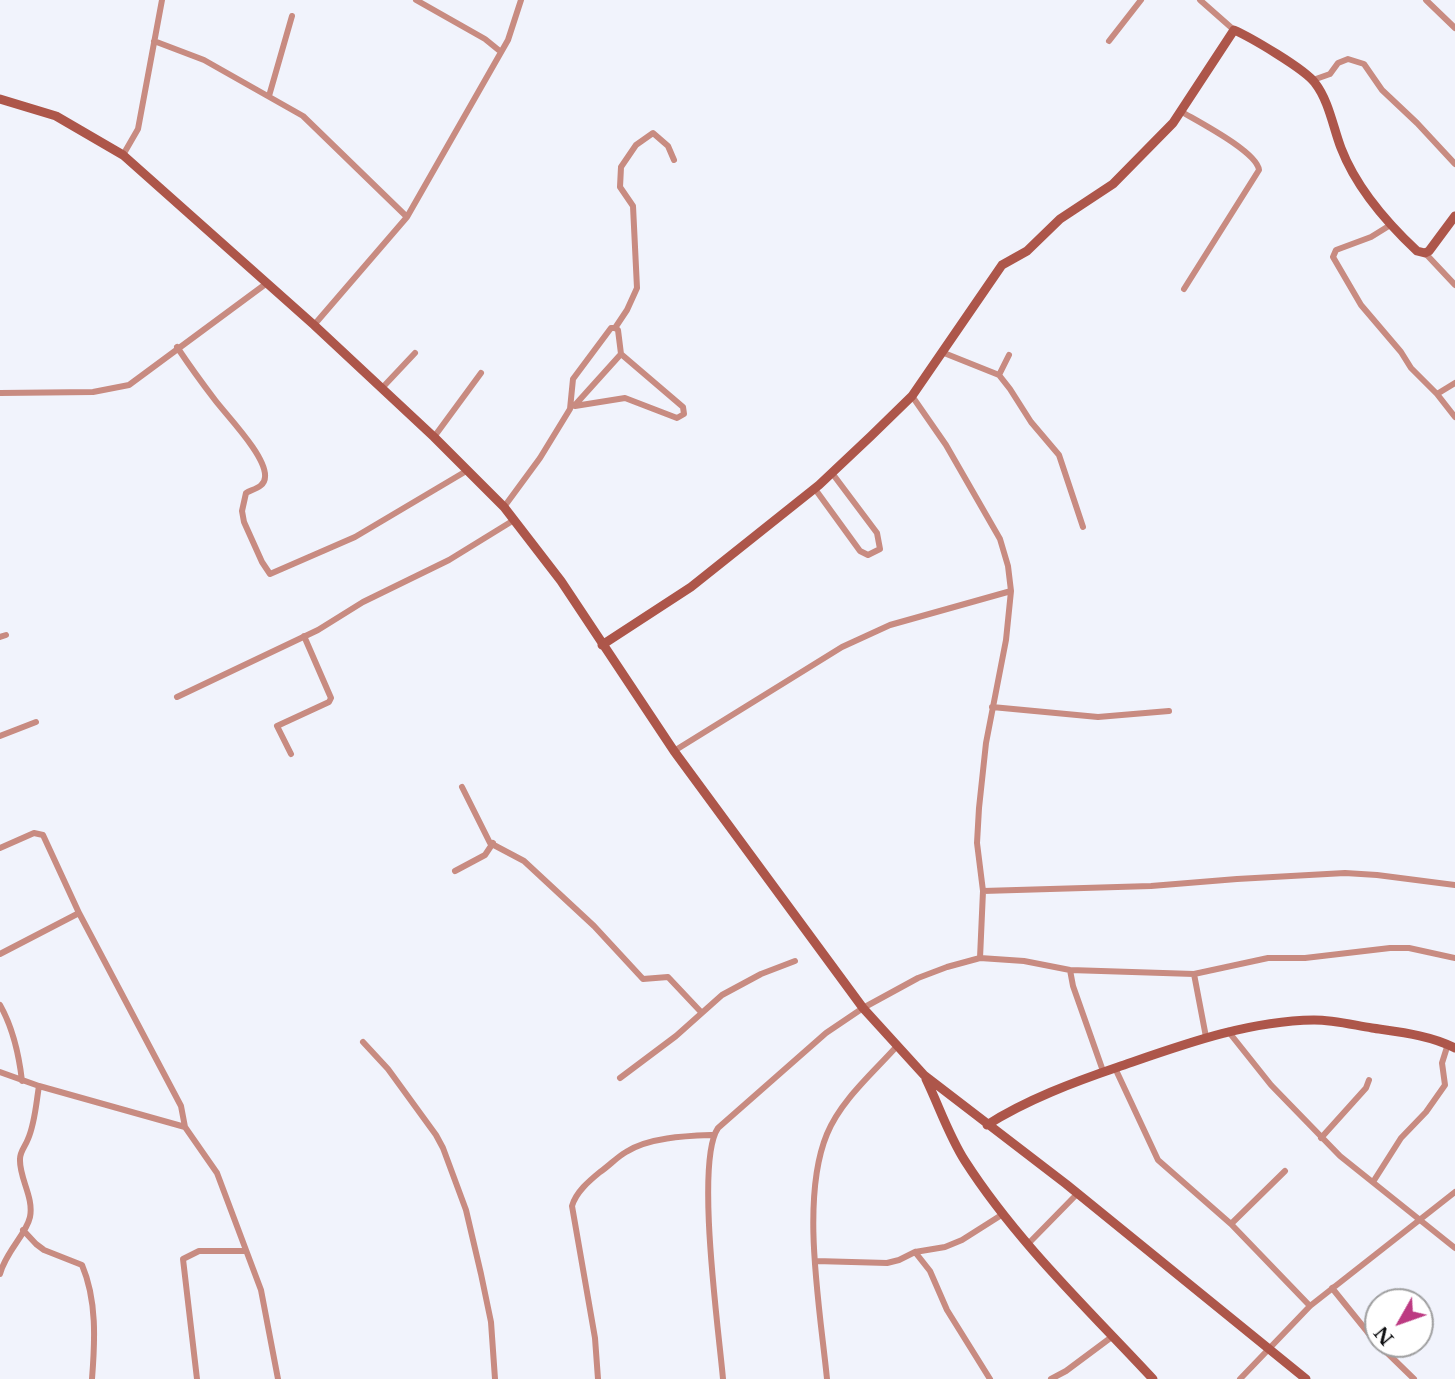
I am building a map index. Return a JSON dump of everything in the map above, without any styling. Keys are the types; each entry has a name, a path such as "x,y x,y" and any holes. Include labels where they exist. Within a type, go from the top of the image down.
{"street":[{"path":"123,155 138,129 162,0"},
{"path":"416,0 485,39 501,52"},
{"path":"314,324 407,217 508,40 521,0"},
{"path":"1109,41 1141,0"},
{"path":"1426,0 1455,28"},
{"path":"1203,1 1234,30 1310,78 1327,105 1340,147 1365,194 1417,251 1425,253 1455,285"},
{"path":"268,96 292,16"},
{"path":"602,645 691,587 815,489 912,396 1005,262 1027,251 1060,219 1113,184 1182,112 1234,30"},
{"path":"154,41 204,60 303,116 407,217"},
{"path":"1310,78 1330,74 1338,63 1348,59 1364,64 1382,90 1455,164"},
{"path":"0,99 57,116 123,155 314,324 468,470 504,506 561,581 674,751 863,1008 897,1046 924,1074 1078,1193 1306,1379"},
{"path":"1182,112 1248,154 1258,163 1259,170 1184,289"},
{"path":"573,407 572,381 611,328 615,328 638,288 633,206 620,187 621,167 636,145 653,132 668,146 674,160"},
{"path":"1425,253 1435,245 1455,216"},
{"path":"1392,224 1371,237 1336,250 1333,257 1361,305 1401,352 1411,368 1455,417"},
{"path":"0,393 93,392 129,385 267,283"},
{"path":"573,407 625,398 677,418 684,414 683,407 621,354 618,330 615,328"},
{"path":"177,347 217,403 246,437 266,474 264,482 258,488 246,493 242,511 253,544 270,573 355,537 468,470"},
{"path":"943,353 999,375 1031,422 1059,455 1083,527"},
{"path":"383,387 415,354"},
{"path":"504,506 573,407 621,354"},
{"path":"999,375 1009,355"},
{"path":"434,437 481,373"},
{"path":"1437,394 1455,383"},
{"path":"912,396 960,467 1000,539 1008,566 1011,591 1008,626 992,707 979,808 977,843 983,891 980,958"},
{"path":"815,489 860,551 868,555 880,549 877,533 832,472"},
{"path":"177,697 304,636 363,602 449,560 514,520"},
{"path":"674,751 842,647 890,625 1011,591"},
{"path":"291,754 277,726 329,702 331,698 304,636"},
{"path":"992,707 1098,717 1168,711"},
{"path":"0,736 36,722"},
{"path":"462,787 490,843 524,861 594,926 643,979 668,977 701,1012"},
{"path":"0,848 34,833 43,835 79,913 181,1106 185,1127 217,1173 261,1290 278,1379"},
{"path":"455,871 485,855 493,843"},
{"path":"983,891 1152,886 1237,878 1345,873 1455,885"},
{"path":"0,954 79,913"},
{"path":"723,1379 715,1313 708,1178 713,1135 826,1033 863,1008 918,978 980,958 1024,961 1070,970 1194,974 1268,958 1305,958 1390,948 1409,948 1455,958"},
{"path":"620,1079 676,1036 722,995 761,974 795,961"},
{"path":"1070,970 1073,986 1104,1071"},
{"path":"1194,974 1206,1037"},
{"path":"0,1005 16,1047 22,1081"},
{"path":"987,1125 1104,1071 1206,1037 1274,1022 1318,1020 1396,1031 1451,1046 1441,1063 1445,1084 1426,1112 1401,1138 1373,1182"},
{"path":"1228,1031 1271,1084 1321,1138 1455,1248"},
{"path":"363,1042 388,1069 443,1148 466,1209 481,1274 491,1322 495,1379"},
{"path":"827,1379 816,1261 813,1204 815,1174 827,1133 841,1108 897,1046"},
{"path":"1115,1068 1158,1160 1231,1224 1310,1306"},
{"path":"0,1072 22,1081 185,1127"},
{"path":"924,1074 964,1159 1003,1214 1027,1244 1153,1379"},
{"path":"1321,1138 1366,1088 1369,1080"},
{"path":"0,1275 9,1251 28,1222 31,1209 19,1164 20,1154 28,1140 39,1086"},
{"path":"598,1379 595,1338 572,1206 574,1199 593,1178 638,1146 713,1135"},
{"path":"1231,1224 1285,1171"},
{"path":"1240,1379 1310,1306 1455,1192"},
{"path":"1027,1244 1078,1193"},
{"path":"816,1261 887,1263 899,1260 915,1252 945,1247 1003,1214"},
{"path":"23,1230 44,1250 82,1265 87,1276 95,1331 92,1379"},
{"path":"197,1379 183,1259 199,1251 246,1251"},
{"path":"915,1252 930,1271 947,1310 990,1379"},
{"path":"1332,1288 1374,1340 1414,1379"},
{"path":"1051,1379 1113,1336"}]}
